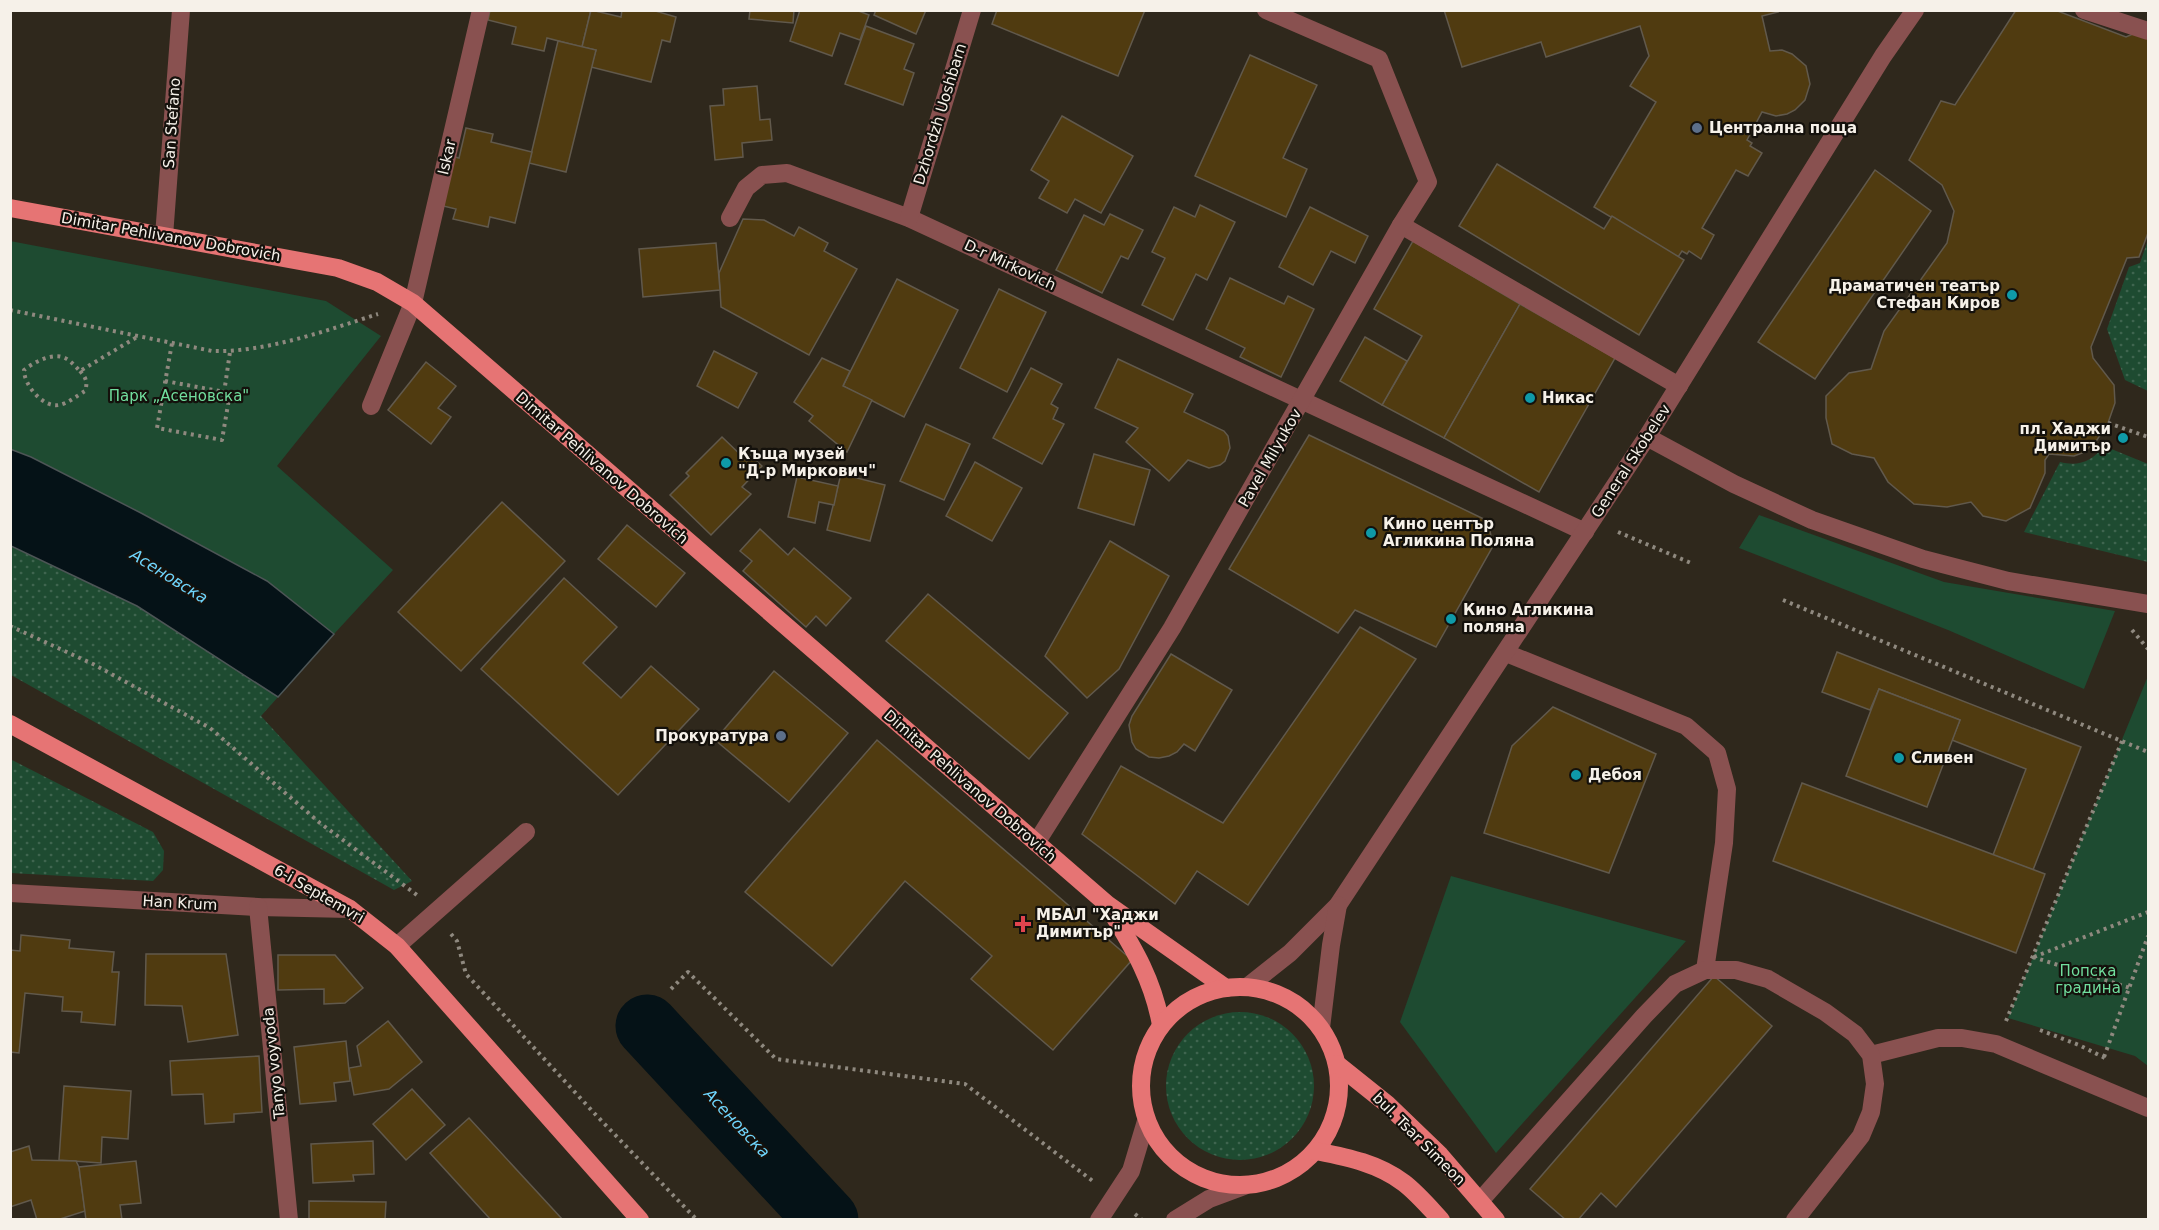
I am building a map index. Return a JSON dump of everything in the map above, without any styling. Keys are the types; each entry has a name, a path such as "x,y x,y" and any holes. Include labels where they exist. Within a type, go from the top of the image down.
{"main road":[{"name":"Dimitar Pehlivanov Dobrovich","path":"10,208 338,268 377,282 413,303 1107,904 1226,988"},
{"name":"6-i Septemvri","path":"10,724 350,909 397,946 640,1220"},
{"name":"Dimitar Pehlivanov Dobrovich","path":"1107,904 1142,962 1156,998 1161,1025"},
{"path":"1247,987 1272,992 1296,1004 1321,1028 1337,1064 1339,1094 1332,1124 1316,1151 1284,1176 1264,1183 1244,1186 1219,1184 1195,1175 1174,1162 1158,1143 1146,1121 1141,1101 1140,1081 1143,1061 1150,1042 1174,1011 1208,992 1247,987"},
{"name":"bul. Tsar Simeon","path":"1337,1064 1387,1104 1440,1155 1496,1220"},
{"path":"1316,1151 1354,1159 1376,1167 1403,1182 1441,1220"}],"street":[{"name":"San Stefano","path":"164,236 181,10"},
{"name":"Iskar","path":"371,406 413,303 482,10"},
{"name":"Dzhordzh Uoshbarn","path":"909,218 972,10"},
{"name":"Pavel Milyukov","path":"1036,843 1172,628 1401,225 1428,182 1379,59 1266,10"},
{"name":"General Skobelev","path":"1247,987 1290,953 1338,905 1647,437 1883,56 1915,10"},
{"path":"2084,10 2148,31"},
{"name":"D-r Mirkovich","path":"730,218 746,188 762,175 787,173 909,218 1302,400 1589,526"},
{"path":"1401,225 1679,386"},
{"path":"1647,437 1734,484 1812,520 1923,559 2008,581 2148,604"},
{"path":"1506,652 1686,726 1717,753 1727,789 1724,843 1705,970"},
{"path":"397,946 526,832"},
{"name":"Han Krum","path":"10,893 258,907 350,909"},
{"name":"General Skobelev","path":"1321,1028 1330,945 1338,905"},
{"name":"Tanyo voyvoda","path":"258,907 289,1220"},
{"path":"1480,1201 1644,1016 1676,984 1705,970 1736,970 1768,979 1825,1012 1855,1034 1871,1055 1875,1084 1871,1112 1861,1136 1795,1220"},
{"path":"1871,1055 1938,1038 1962,1038 1996,1044 2148,1108"},
{"path":"1099,1220 1131,1171 1146,1121"},
{"path":"1175,1220 1209,1199 1244,1186"}],"path":[{"path":"10,310 212,351 230,352 299,337 413,303"},
{"path":"80,371 137,336"},
{"path":"165,381 230,393 222,440 157,428 165,381 172,343"},
{"path":"224,393 230,352"},
{"path":"54,356 63,356 80,371 86,378 85,391 60,406 47,404 31,388 24,377 24,370 32,363 54,356"},
{"path":"2108,423 2148,437"},
{"path":"1589,526 1692,563"},
{"path":"1783,600 2148,752"},
{"path":"1996,1044 2122,741"},
{"path":"2033,957 2148,912"},
{"path":"2104,1057 2148,936"},
{"path":"2033,957 2130,988"},
{"path":"671,989 688,972 776,1059 965,1084 1115,1198"}],"green space":[{"path":"2148,240 2148,391 2125,380 2107,329 2129,267 2140,263"},
{"name":"Парк „Асеновска\"","path":"10,241 326,301 381,336 277,466 393,570 334,634 267,581 141,513 11,449"},
{"path":"2104,446 2148,464 2148,562 2024,532 2060,462 2073,464 2085,462 2095,456"},
{"path":"1759,515 1944,582 2115,611 2084,689 1948,630 1739,548"},
{"path":"10,546 137,605 278,697 261,716 412,881 394,890 11,675"},
{"name":"Попска градина","path":"2148,676 2148,1066 2135,1056 2008,1018"},
{"path":"10,759 153,832 164,851 163,870 153,881 11,873"},
{"path":"1451,876 1686,941 1496,1153 1400,1022"},
{"path":"1240,1012 1254,1013 1268,1018 1281,1024 1292,1034 1302,1045 1308,1058 1313,1072 1313,1100 1308,1114 1302,1127 1292,1138 1281,1148 1268,1154 1254,1159 1240,1160 1226,1159 1212,1154 1199,1148 1188,1138 1178,1127 1172,1114 1167,1100 1166,1086 1167,1072 1172,1058 1178,1045 1188,1034 1199,1024 1212,1018 1226,1013"}],"water":[{"path":"10,449 31,457 141,513 267,581 334,634 278,697 137,606 11,546"}],"building":[{"path":"490,10 591,10 582,47 547,38 544,51 512,44 516,27 488,20"},
{"path":"591,10 621,17 622,10 652,10 676,17 670,42 662,40 651,82 591,67 596,50 582,47"},
{"path":"750,10 794,10 793,23 749,19"},
{"path":"800,10 856,10 869,15 860,40 840,33 832,56 790,41"},
{"path":"876,10 926,10 916,34 874,15"},
{"path":"997,10 1145,10 1118,76 992,24"},
{"name":"Централна поща","path":"1444,10 1777,10 1778,12 1762,16 1770,51 1782,50 1792,54 1806,66 1810,84 1805,100 1795,110 1776,116 1762,112 1747,140 1752,143 1750,146 1762,153 1748,176 1736,170 1702,228 1714,235 1701,259 1689,251 1687,254 1682,251 1678,257 1594,207 1656,102 1630,86 1649,56 1640,26 1546,57 1541,42 1462,67"},
{"name":"Драматичен театър Стефан Киров","path":"2016,10 2055,10 2126,37 2140,31 2148,33 2148,233 2139,257 2127,258 2091,347 2093,358 2114,385 2115,403 2108,423 2095,443 2082,453 2074,456 2049,454 2045,460 2045,473 2030,508 2006,521 1983,516 1971,502 1947,507 1914,504 1888,482 1874,458 1852,454 1832,444 1826,418 1826,396 1849,373 1871,369 1884,331 1947,243 1954,211 1942,185 1909,160 1941,101 1955,105"},
{"path":"866,26 914,44 904,69 914,73 903,105 845,84"},
{"path":"558,41 596,50 566,172 529,163"},
{"path":"1250,55 1317,85 1283,158 1307,169 1286,217 1195,176"},
{"path":"757,86 760,120 770,119 772,140 742,143 743,157 715,160 710,106 724,105 723,89"},
{"path":"1062,116 1133,156 1101,213 1075,199 1067,213 1039,198 1049,181 1031,170"},
{"path":"466,128 493,134 491,142 532,152 515,223 490,217 488,227 453,219 456,209 439,205 451,156 459,158"},
{"path":"1497,164 1604,229 1612,216 1684,260 1639,335 1459,226"},
{"path":"1875,170 1931,211 1815,379 1758,342"},
{"path":"1200,205 1235,222 1207,280 1196,274 1173,320 1142,305 1165,258 1152,252 1174,207 1195,217"},
{"path":"1310,207 1368,236 1355,263 1331,251 1313,285 1279,267"},
{"path":"1110,214 1143,230 1128,259 1121,256 1102,293 1056,270 1084,215 1104,225"},
{"path":"743,219 764,220 794,236 799,227 828,243 824,251 857,269 809,355 721,307 719,273"},
{"path":"1413,241 1520,304 1444,438 1382,405 1422,336 1374,309"},
{"path":"716,243 720,290 643,297 639,249"},
{"path":"1230,278 1284,304 1288,296 1314,309 1281,377 1240,357 1245,348 1206,329"},
{"path":"897,279 958,310 904,417 843,386"},
{"path":"999,289 1046,312 1007,392 960,368"},
{"name":"Никас","path":"1520,304 1615,358 1539,492 1444,438"},
{"path":"1365,337 1407,361 1382,405 1340,381"},
{"path":"714,351 757,373 738,408 697,386"},
{"path":"822,358 850,371 843,386 872,400 847,452 809,421 813,416 794,402"},
{"path":"1118,359 1193,394 1184,412 1224,431 1228,436 1230,448 1225,461 1209,468 1188,460 1169,481 1126,442 1138,428 1095,408"},
{"path":"426,362 456,386 438,408 451,417 431,444 388,410"},
{"path":"1031,368 1062,384 1051,404 1058,408 1053,419 1064,424 1042,464 993,438"},
{"path":"926,424 970,444 944,500 900,481"},
{"name":"Кино център Агликина Поляна","path":"1309,435 1488,521 1493,546 1436,647 1355,610 1338,633 1229,569"},
{"path":"722,437 747,461 751,456 762,466 742,487 751,494 711,535 670,495 689,476 686,473"},
{"path":"1094,454 1150,470 1134,525 1078,508"},
{"path":"975,462 1022,488 992,541 946,516"},
{"path":"841,474 885,485 870,541 827,530"},
{"path":"797,477 838,486 834,505 819,502 815,523 788,517"},
{"path":"502,502 565,561 461,671 398,612"},
{"path":"627,525 685,573 656,607 598,559"},
{"path":"760,529 788,555 794,548 851,598 826,626 816,616 806,627 743,571 752,561 740,551"},
{"path":"1110,541 1169,576 1119,669 1087,698 1045,656"},
{"path":"564,578 617,627 583,663 621,698 651,666 699,709 618,795 481,669"},
{"path":"928,594 1068,713 1029,759 886,641"},
{"path":"1360,627 1416,659 1248,905 1197,871 1175,904 1082,834 1121,766 1223,823"},
{"path":"1837,652 2081,747 2033,870 1993,855 2026,769 1952,740 1960,720 1879,689 1870,710 1822,692"},
{"path":"1171,654 1232,690 1195,751 1184,744 1177,752 1169,756 1149,757 1136,749 1132,742 1129,725 1132,716"},
{"name":"Прокуратура","path":"774,671 848,733 789,802 715,740"},
{"name":"Сливен","path":"1879,689 1960,720 1927,807 1846,776"},
{"name":"Дебоя","path":"1553,707 1656,754 1609,873 1484,833 1512,746"},
{"name":"МБАЛ \"Хаджи Димитър\"","path":"877,740 1132,960 1053,1050 971,979 992,956 905,881 832,966 745,892"},
{"path":"1802,783 2045,874 2016,953 1773,861"},
{"path":"21,935 70,940 69,948 114,952 112,972 119,972 115,1025 81,1022 82,1012 62,1011 63,997 25,993 19,1053 10,1052 10,950 20,951"},
{"path":"146,954 226,954 238,1035 188,1042 182,1006 145,1005"},
{"path":"278,955 335,955 363,988 345,1003 324,1004 324,989 278,990"},
{"path":"1714,976 1772,1026 1616,1207 1601,1193 1578,1220 1566,1220 1530,1189"},
{"path":"388,1021 422,1062 389,1089 354,1095 349,1068 361,1066 357,1046"},
{"path":"346,1041 350,1081 334,1083 336,1101 300,1104 294,1047"},
{"path":"259,1056 262,1112 234,1114 234,1122 205,1124 203,1094 172,1095 170,1061"},
{"path":"64,1086 131,1091 128,1139 102,1137 101,1163 59,1160"},
{"path":"412,1089 445,1125 406,1160 373,1124"},
{"path":"469,1118 563,1220 491,1220 430,1153"},
{"path":"373,1141 374,1174 353,1175 354,1181 313,1183 311,1144"},
{"path":"29,1146 32,1160 76,1161 79,1167 85,1211 57,1220 37,1220 31,1200 10,1207 10,1152"},
{"path":"136,1161 141,1203 120,1205 122,1220 86,1220 79,1167"},
{"path":"309,1201 386,1202 385,1220 309,1220"}],"waterway":[{"name":"Асеновска","path":"647,1026 827,1220"}],"place":[{"name":"Централна поща","path":"1697,128"},
{"name":"Драматичен театър Стефан Киров","path":"2012,295"},
{"name":"Никас","path":"1530,398"},
{"name":"пл. Хаджи Димитър","path":"2123,438"},
{"name":"Къща музей \"Д-р Миркович\"","path":"726,463"},
{"name":"Кино център Агликина Поляна","path":"1371,533"},
{"name":"Кино Агликина поляна","path":"1451,619"},
{"name":"Прокуратура","path":"781,736"},
{"name":"Сливен","path":"1899,758"},
{"name":"Дебоя","path":"1576,775"},
{"name":"МБАЛ \"Хаджи Димитър\"","path":"1023,924"}]}
